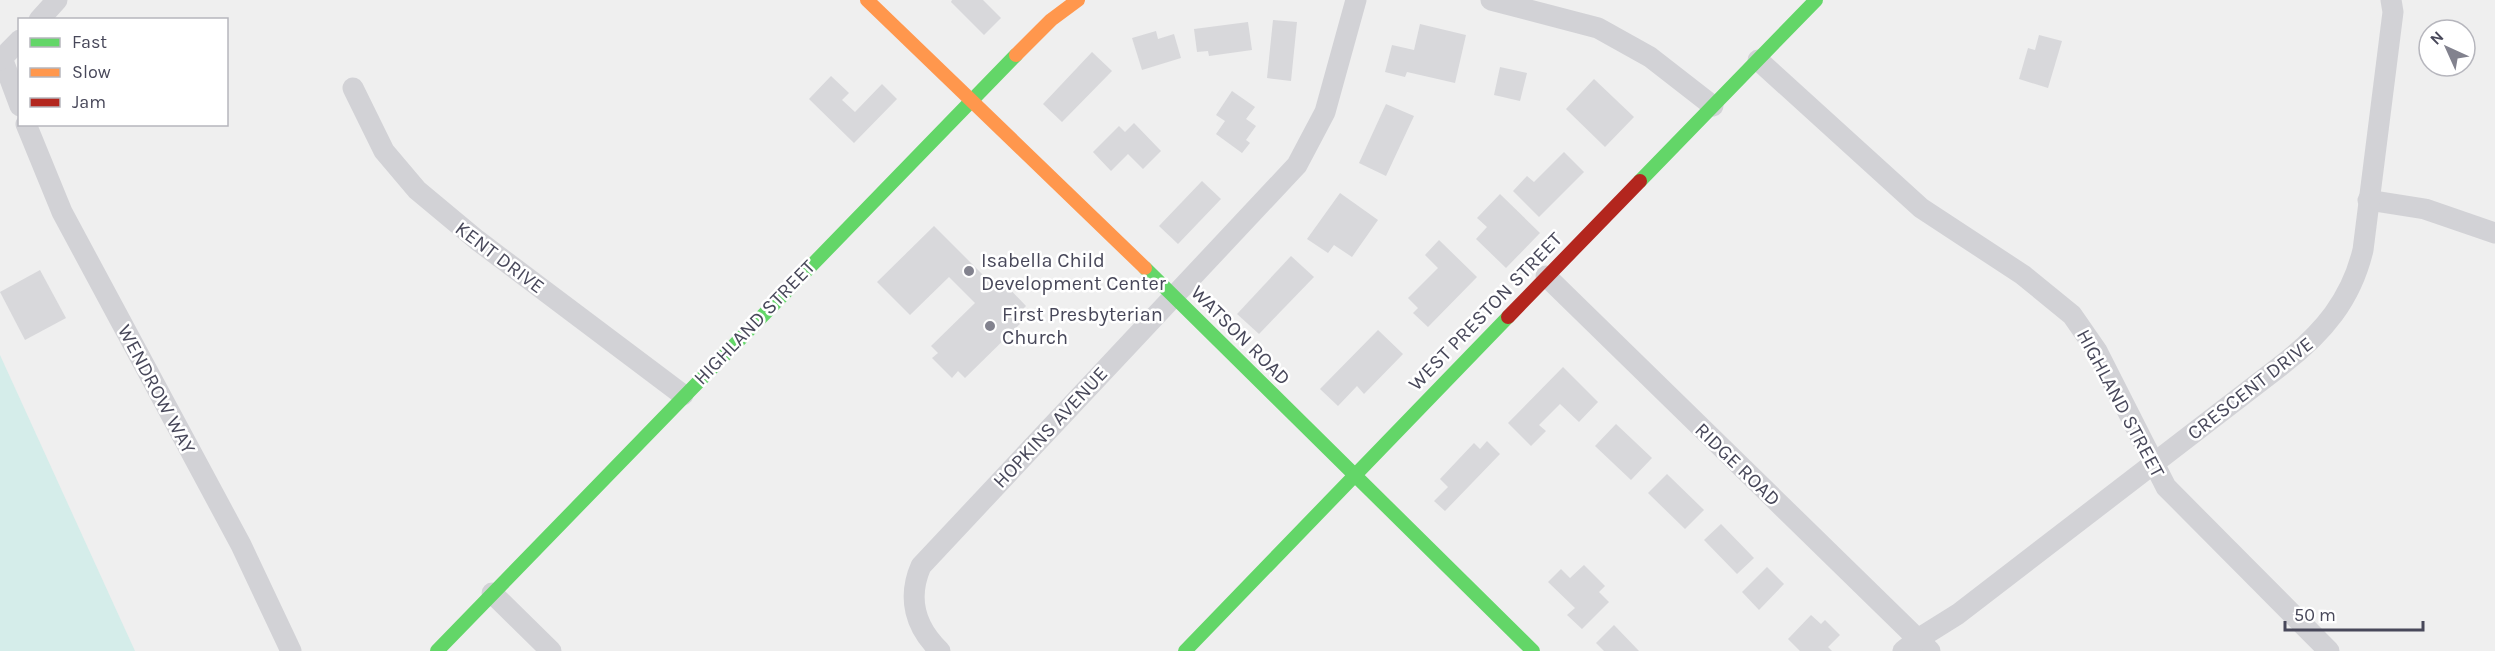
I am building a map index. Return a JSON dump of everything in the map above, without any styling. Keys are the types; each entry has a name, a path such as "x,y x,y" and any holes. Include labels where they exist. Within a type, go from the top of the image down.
{"street":[{"path":"41,18 57,0"},
{"name":"WATSON ROAD","path":"867,0 1174,296 1533,651"},
{"name":"HIGHLAND STREET","path":"437,651 972,99 1056,15 1078,0"},
{"name":"HOPKINS AVENUE","path":"940,651 922,629 914,609 913,587 921,566 1286,179 1304,153 1333,92 1356,0"},
{"path":"1491,0 1598,28 1650,57 1713,106"},
{"name":"WEST PRESTON STREET","path":"1185,651 1816,0"},
{"name":"CRESCENT DRIVE","path":"1917,647 2283,364 2326,325 2344,301 2358,269 2393,12 2391,0"},
{"path":"18,42 1,59 18,101"},
{"name":"HIGHLAND STREET","path":"1758,60 1921,208 2023,275 2072,315 2097,351 2153,464 2172,495 2329,651"},
{"name":"KENT DRIVE","path":"353,88 384,151 417,190 457,225 683,395"},
{"name":"WENDROW WAY","path":"27,126 62,212 241,545 291,651"},
{"path":"2368,200 2425,208 2495,233"},
{"name":"RIDGE ROAD","path":"1546,276 1917,647"},
{"path":"492,593 551,651"}],"shaded area":[{"path":"0,355 135,651 0,651"}],"building":[{"path":"952,0 983,0 1001,18 984,35 951,2"},
{"path":"1273,20 1297,22 1291,81 1267,78"},
{"path":"1248,22 1252,50 1209,56 1208,51 1197,52 1194,29"},
{"path":"1420,24 1466,35 1455,83 1407,72 1405,77 1385,72 1392,45 1414,50"},
{"path":"1156,31 1158,39 1174,34 1181,58 1142,70 1132,38"},
{"path":"2039,35 2062,41 2048,88 2019,79 2028,48 2035,50"},
{"path":"1092,52 1112,71 1062,122 1043,104"},
{"path":"1500,67 1527,73 1520,101 1494,95"},
{"path":"831,76 849,93 842,100 855,112 882,84 897,99 854,143 809,99"},
{"path":"1594,79 1634,117 1605,147 1566,109"},
{"path":"1232,91 1255,107 1246,119 1256,126 1246,140 1250,143 1242,153 1216,134 1225,121 1216,115"},
{"path":"1386,104 1414,116 1386,176 1359,163"},
{"path":"1134,123 1161,151 1143,169 1128,154 1111,171 1093,152 1119,126 1125,132"},
{"path":"1564,152 1584,172 1539,217 1513,191 1527,176 1534,182"},
{"path":"1202,181 1221,199 1178,244 1159,226"},
{"path":"1340,193 1378,220 1352,257 1334,245 1328,253 1307,239"},
{"path":"1500,194 1540,233 1506,268 1476,239 1487,227 1477,218"},
{"path":"934,226 998,290 1004,283 1026,306 1018,314 1024,320 965,378 958,371 952,378 932,358 938,353 931,346 975,303 949,277 910,315 877,282"},
{"path":"1439,240 1477,277 1428,327 1413,313 1418,308 1408,298 1438,268 1425,255"},
{"path":"1291,256 1314,277 1259,334 1237,314"},
{"path":"40,270 66,318 25,340 0,292"},
{"path":"1378,330 1403,354 1364,394 1357,386 1338,406 1320,389"},
{"path":"1563,367 1598,402 1579,422 1560,404 1539,425 1546,431 1531,446 1508,423"},
{"path":"1616,424 1652,458 1631,480 1595,446"},
{"path":"1487,441 1500,454 1445,511 1434,501 1448,487 1440,479 1474,443 1480,449"},
{"path":"1667,474 1704,510 1685,529 1648,493"},
{"path":"1721,524 1754,558 1737,574 1704,540"},
{"path":"1584,565 1605,586 1599,592 1609,602 1582,629 1567,615 1575,608 1548,582 1561,569 1570,578"},
{"path":"1767,567 1784,584 1759,610 1742,592"},
{"path":"1811,615 1821,624 1825,620 1840,635 1828,647 1832,651 1800,651 1788,639"},
{"path":"1614,625 1639,651 1604,651 1596,643"}],"traffic: fast":[{"path":"1640,181 1816,0"},
{"path":"437,651 1016,55"},
{"path":"1145,268 1533,651"},
{"path":"1185,651 1508,317"}],"traffic: slow":[{"path":"867,0 1145,268"},
{"path":"1016,55 1051,20 1078,0"}],"traffic: jam":[{"path":"1508,317 1640,181"}],"place":[{"name":"Isabella Child Development Center","path":"969,271"},
{"name":"First Presbyterian Church","path":"990,326"}]}
